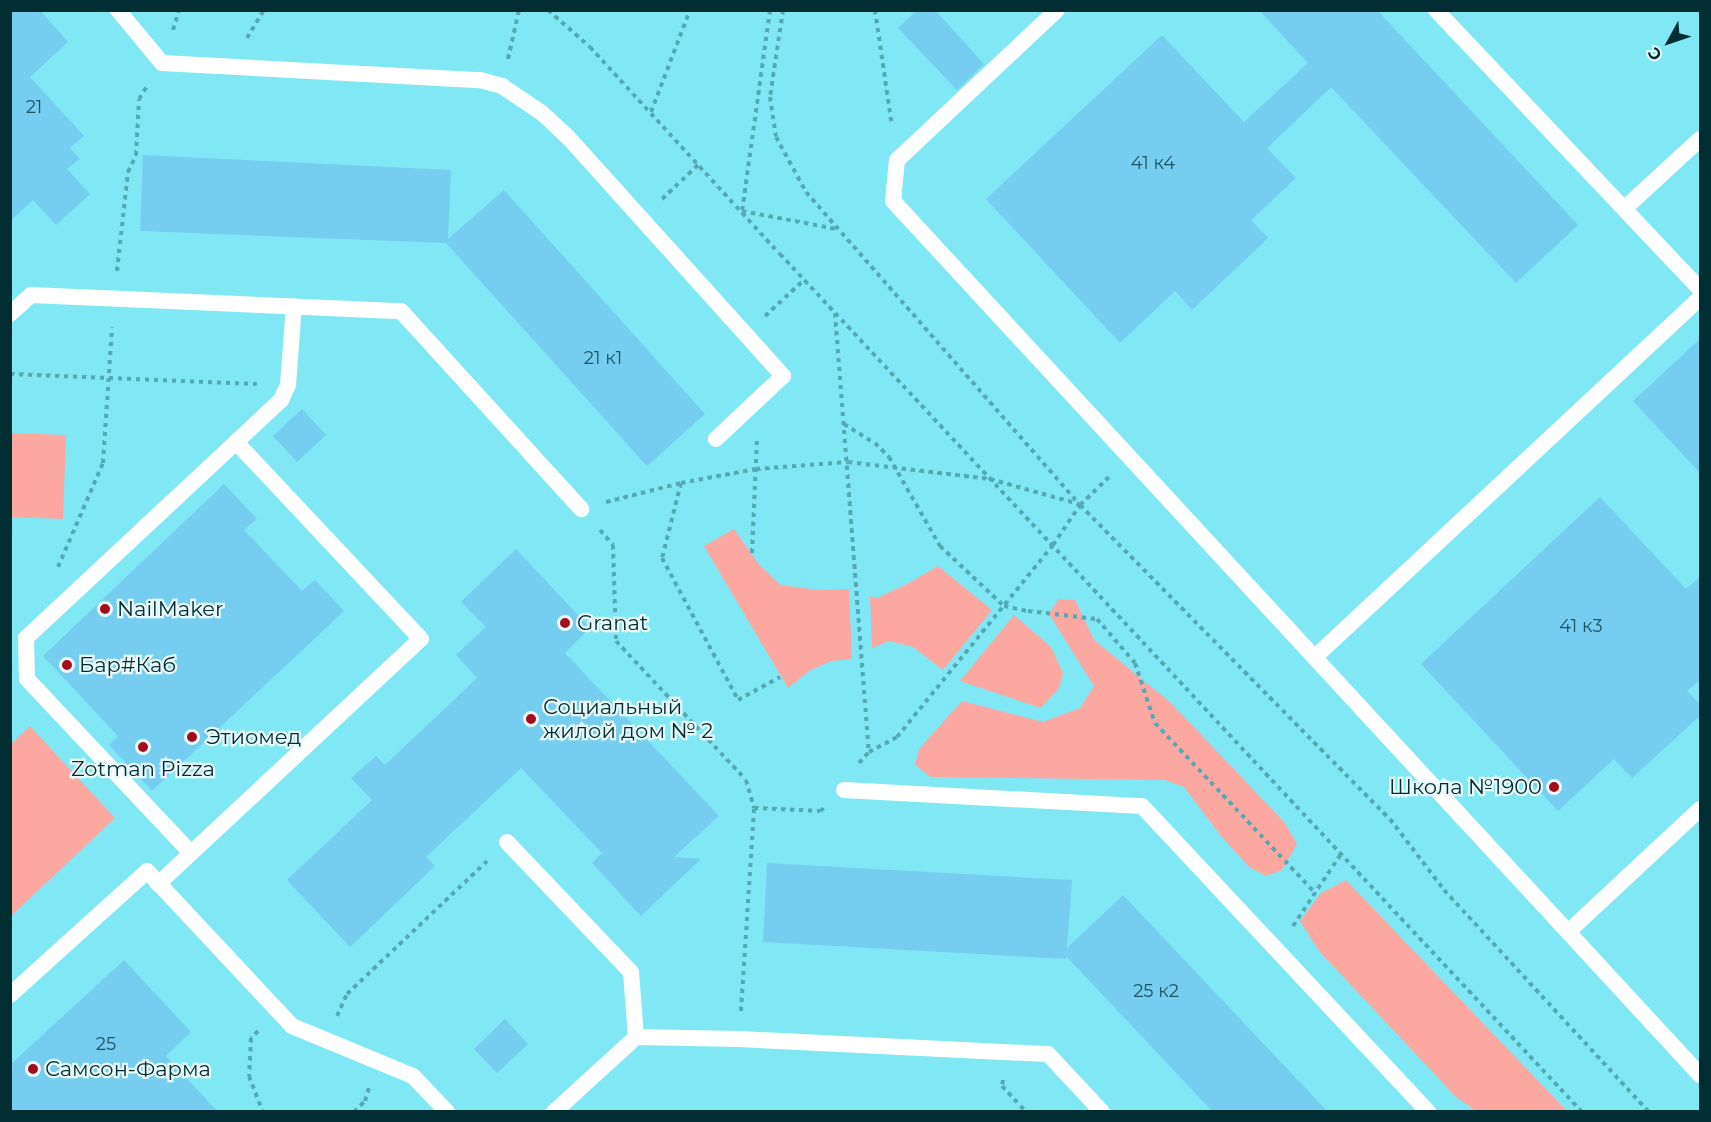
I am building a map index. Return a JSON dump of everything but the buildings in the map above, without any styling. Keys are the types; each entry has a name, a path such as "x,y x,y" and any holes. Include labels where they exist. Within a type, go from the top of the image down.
{"lane":[{"path":"118,10 162,63 480,80 502,86 542,113 783,376 716,439"},
{"path":"1057,10 897,160 893,201 1701,1075"},
{"path":"1436,10 1701,289"},
{"path":"1625,208 1701,139"},
{"path":"10,314 31,295 401,310 580,508"},
{"path":"1315,657 1701,298"},
{"path":"191,853 27,679 26,638 281,400 288,385 294,306"},
{"path":"159,884 421,639 236,442"},
{"path":"844,790 1142,806 1428,1112"},
{"path":"1568,932 1701,809"},
{"path":"507,842 631,972 636,1037"},
{"path":"10,995 147,871 292,1026 413,1076 447,1112"},
{"path":"554,1112 636,1037 739,1039 1048,1054 1102,1112"}],"path":[{"path":"502,86 519,10"},
{"path":"549,10 590,47 651,112 804,280 1582,1112"},
{"path":"651,112 690,10"},
{"path":"742,211 770,10"},
{"path":"783,10 770,97 776,137 806,192 1080,505 1390,819 1444,890 1650,1112"},
{"path":"875,10 897,160"},
{"path":"57,569 103,463 114,298 128,172 136,155 139,99"},
{"path":"641,219 699,164"},
{"path":"742,211 838,229"},
{"path":"745,334 804,280"},
{"path":"835,312 869,752"},
{"path":"10,374 288,385"},
{"path":"752,553 759,399"},
{"path":"844,424 874,443 898,468 940,546 1004,606 1097,619 1135,663 1155,723 1315,893"},
{"path":"754,808 820,811 844,790 848,777 869,752 897,737 1053,545 1080,505 1130,457"},
{"path":"739,1039 754,808 746,780 616,641 613,545 580,508 681,483 756,469 848,462 990,479 1080,505"},
{"path":"681,483 662,558 738,700 780,677"},
{"path":"346,994 507,842"},
{"path":"1277,950 1341,854"},
{"path":"263,1112 249,1076 251,1038 279,1011"},
{"path":"1004,1052 1002,1086 1026,1112"}],"shaded area":[{"path":"11,433 66,435 63,519 11,517"},
{"path":"734,529 760,566 781,585 819,590 849,589 852,659 831,661 809,671 788,688 704,546"},
{"path":"938,566 992,610 943,670 913,647 889,641 872,648 870,596 877,598"},
{"path":"1059,599 1075,600 1094,640 1171,703 1285,823 1297,844 1282,870 1266,876 1249,867 1221,836 1184,787 1165,780 931,777 915,765 919,749 962,701 1043,722 1080,708 1094,686 1049,614"},
{"path":"1014,615 1051,647 1063,673 1059,688 1041,708 960,681"},
{"path":"30,726 115,818 11,916 11,744"},
{"path":"1346,880 1567,1111 1476,1111 1456,1097 1319,951 1300,921 1321,893"}],"place":[{"name":"NailMaker","path":"105,609"},
{"name":"Granat","path":"565,623"},
{"name":"Бар#Каб","path":"67,665"},
{"name":"Социальный жилой дом № 2","path":"531,719"},
{"name":"Этиомед","path":"192,737"},
{"name":"Zotman Pizza","path":"143,747"},
{"name":"Школа №1900","path":"1554,787"},
{"name":"Самсон-Фарма","path":"33,1069"}]}
